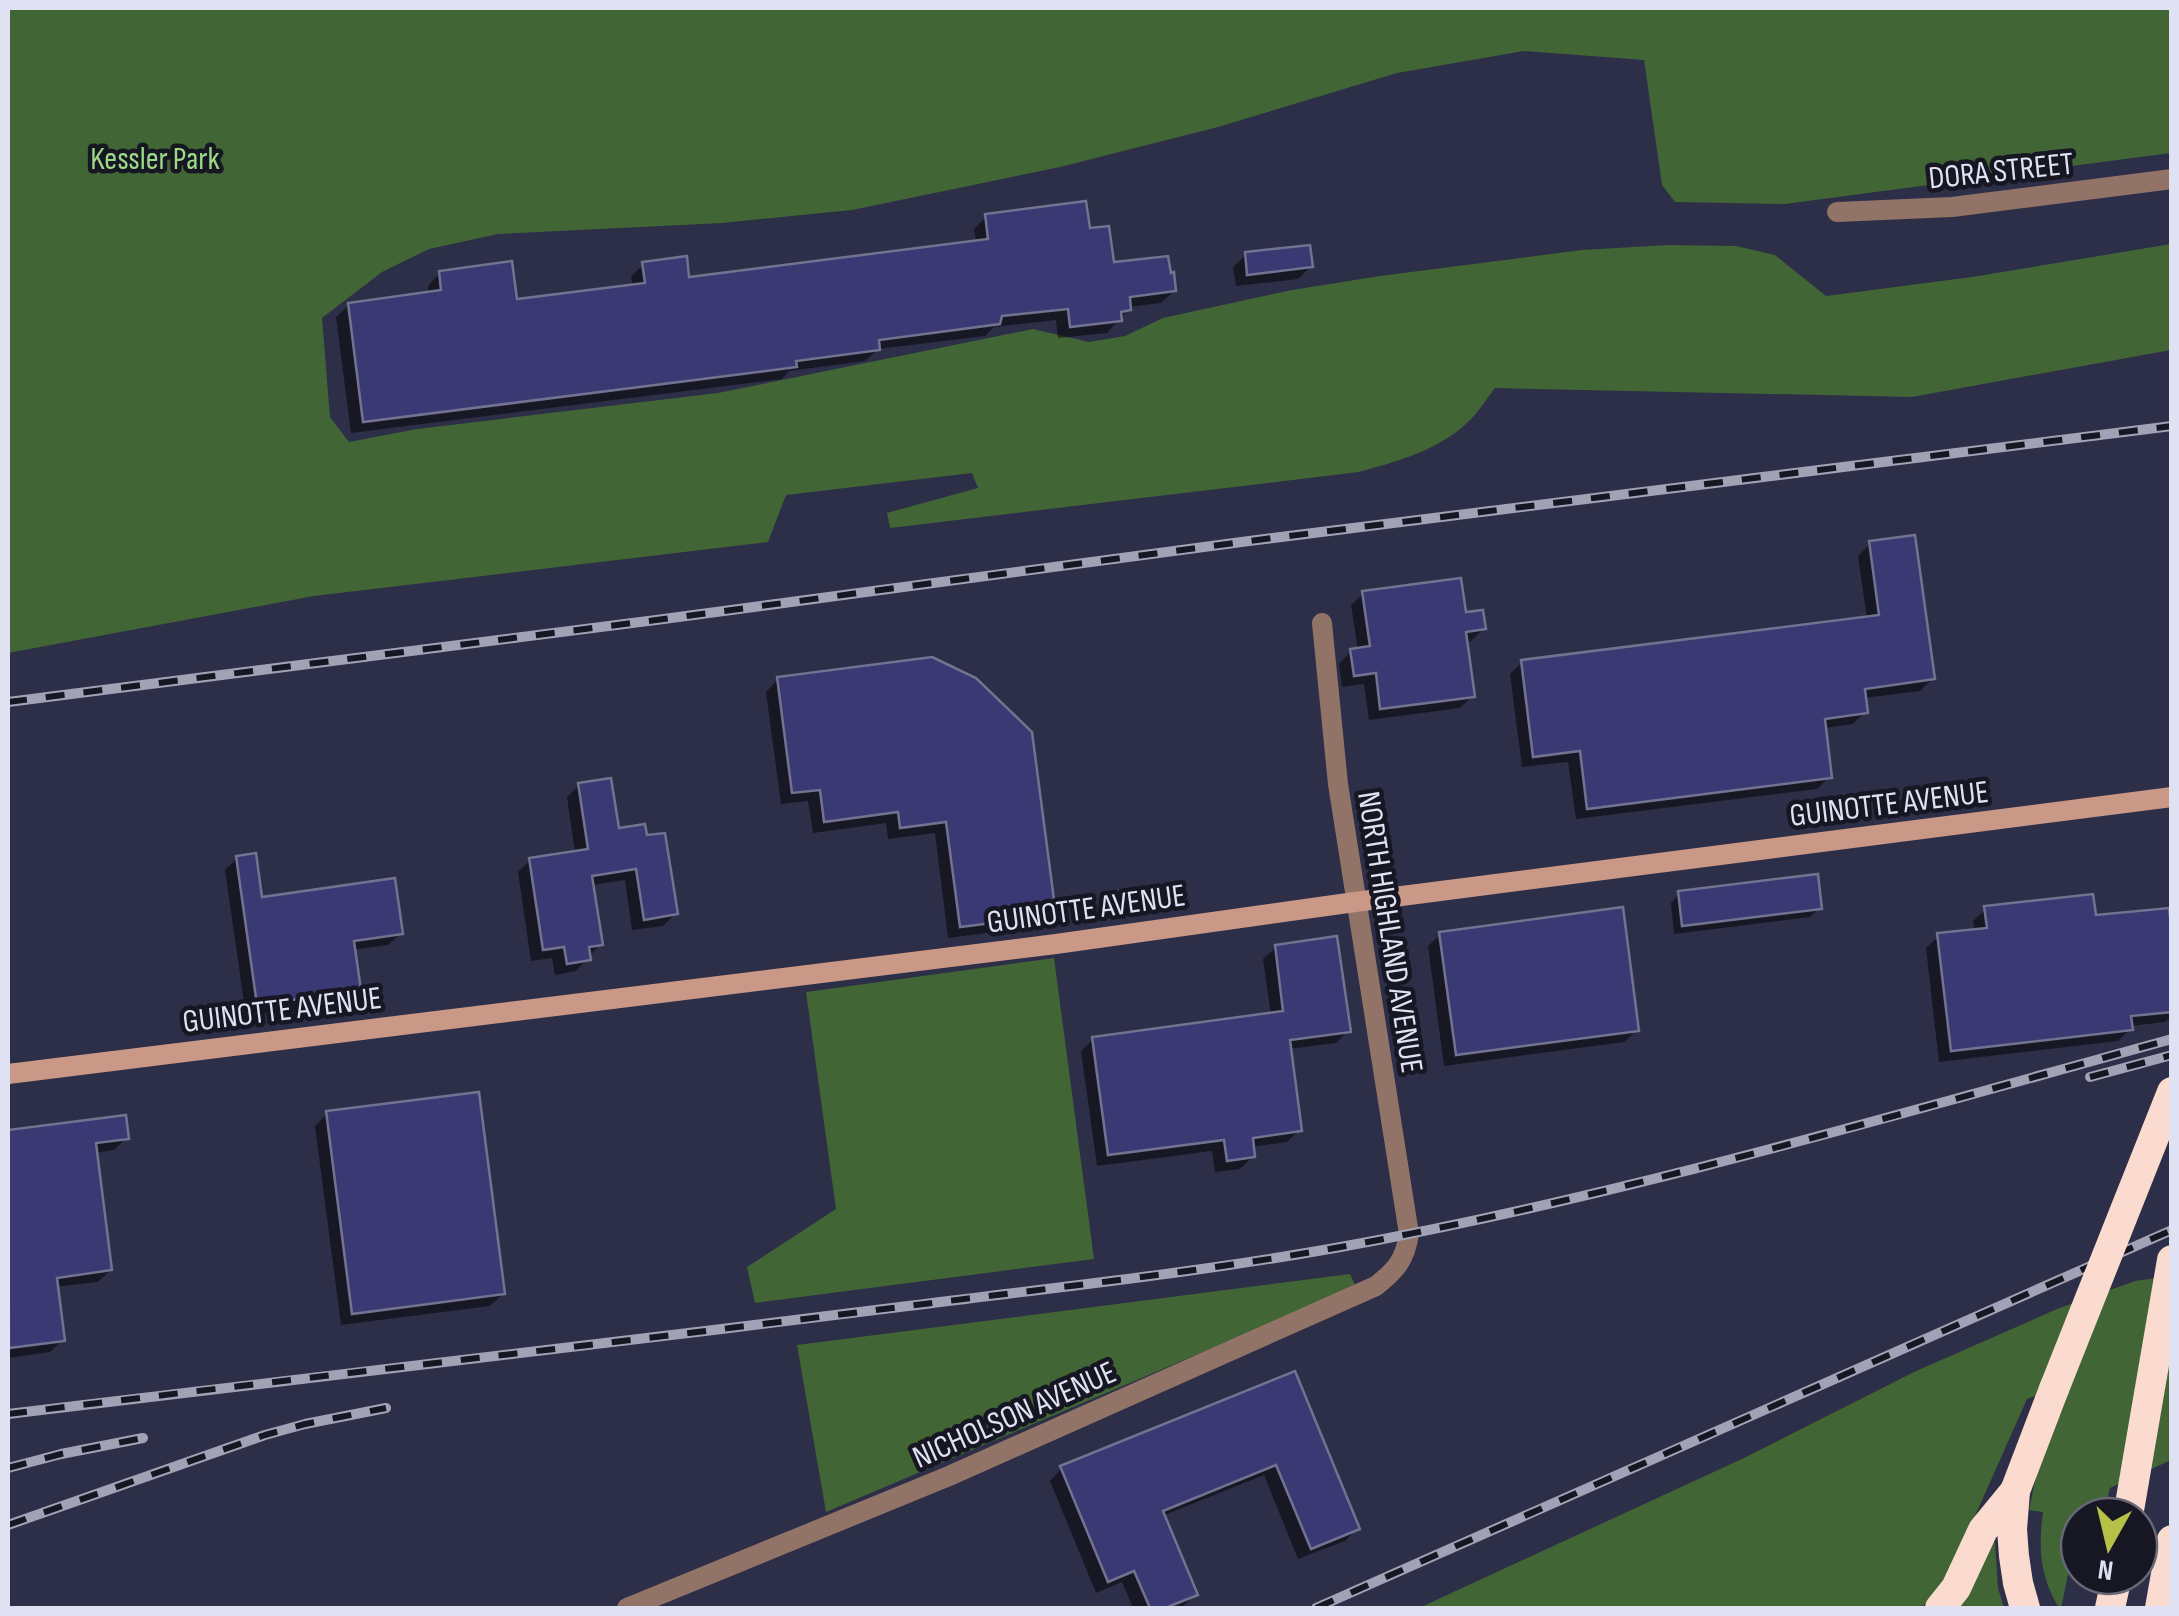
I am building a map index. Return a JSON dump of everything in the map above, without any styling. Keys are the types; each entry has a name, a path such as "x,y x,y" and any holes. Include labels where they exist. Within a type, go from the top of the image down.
{"highway":[{"path":"2025,1608 2014,1556 2016,1491 2172,1092"},
{"path":"2132,1496 2172,1260"},
{"path":"1940,1608 1956,1588 1983,1530 2016,1491"},
{"path":"2160,1608 2172,1540"}],"street":[{"name":"DORA STREET","path":"1836,212 1952,207 2172,179"},
{"name":"NORTH HIGHLAND AVENUE","path":"1322,623 1338,784 1409,1234 1407,1248"},
{"name":"GUINOTTE AVENUE","path":"8,1074 1038,946 2172,797"},
{"name":"NICHOLSON AVENUE","path":"627,1608 949,1476 1376,1286 1396,1270 1407,1248"}],"green space":[{"name":"Kessler Park","path":"8,8 2171,8 2171,153 1785,204 1675,202 1662,185 1644,60 1524,51 1397,73 1218,127 1060,167 852,210 722,223 498,234 429,249 382,272 322,318 330,417 349,442 417,429 718,393 1033,329 1089,342 1125,336 1163,318 1380,276 1582,250 1668,245 1736,246 1775,255 1826,296 2171,244 2171,350 1912,397 1495,388 1471,419 1446,439 1418,453 1359,472 890,528 887,513 978,488 972,473 786,495 768,542 314,596 8,653"},
{"path":"1054,958 1094,1259 755,1303 747,1267 836,1209 806,992"},
{"path":"1350,1274 1356,1287 826,1512 797,1345"},
{"path":"2171,1276 2171,1460 2110,1488 2108,1496 2059,1496 2061,1608 2048,1585 2042,1562 2043,1512 2029,1510 2038,1467 2069,1384 2027,1399 1951,1570 1920,1608 1419,1608 1744,1458 1914,1372 2057,1309 2135,1281"},
{"path":"1991,1542 1995,1542 1998,1588 2004,1608 1954,1608"}],"building":[{"path":"1086,201 1090,228 1109,226 1114,262 1168,256 1176,291 1130,297 1131,310 1121,312 1122,321 1070,327 1068,309 1002,316 1000,324 879,340 880,350 796,361 797,367 363,422 348,303 441,290 439,271 512,261 517,299 645,283 642,262 687,256 689,277 988,239 985,214"},
{"path":"1310,245 1313,267 1247,275 1245,252"},
{"path":"1915,535 1935,679 1865,689 1868,713 1825,719 1832,778 1587,809 1580,751 1533,757 1521,660 1879,615 1869,541"},
{"path":"1461,578 1466,612 1483,610 1486,629 1466,632 1475,697 1380,709 1376,673 1354,676 1350,649 1370,646 1362,591"},
{"path":"932,657 976,678 1032,732 1056,915 960,927 946,822 900,828 898,812 824,822 820,790 792,793 777,677"},
{"path":"611,778 619,828 645,824 647,835 665,833 678,914 644,920 636,869 592,876 603,945 589,947 591,960 567,964 564,947 543,950 529,858 588,849 578,783"},
{"path":"256,853 262,897 395,878 403,934 354,941 361,990 257,1005 236,856"},
{"path":"1818,874 1822,909 1682,926 1678,891"},
{"path":"2093,894 2096,915 2169,908 2172,1012 2131,1016 2133,1030 1951,1051 1937,933 1987,928 1984,906"},
{"path":"1623,907 1639,1031 1456,1055 1439,932"},
{"path":"1337,936 1351,1032 1290,1040 1302,1131 1253,1138 1255,1157 1227,1161 1224,1140 1108,1155 1092,1037 1283,1011 1275,945"},
{"path":"479,1092 505,1294 352,1314 326,1111"},
{"path":"126,1115 129,1139 96,1143 112,1270 57,1278 65,1341 9,1348 8,1130"},
{"path":"1295,1371 1360,1529 1311,1549 1276,1465 1163,1511 1198,1595 1165,1608 1150,1608 1134,1571 1108,1582 1060,1466"}],"railway":[{"path":"8,702 2172,426"},
{"path":"8,1414 1068,1286 1335,1248 1546,1205 1651,1179 2172,1039"},
{"path":"2090,1077 2172,1055"},
{"path":"1316,1608 2172,1230"},
{"path":"8,1525 265,1435 386,1408"},
{"path":"8,1468 143,1438"}]}
